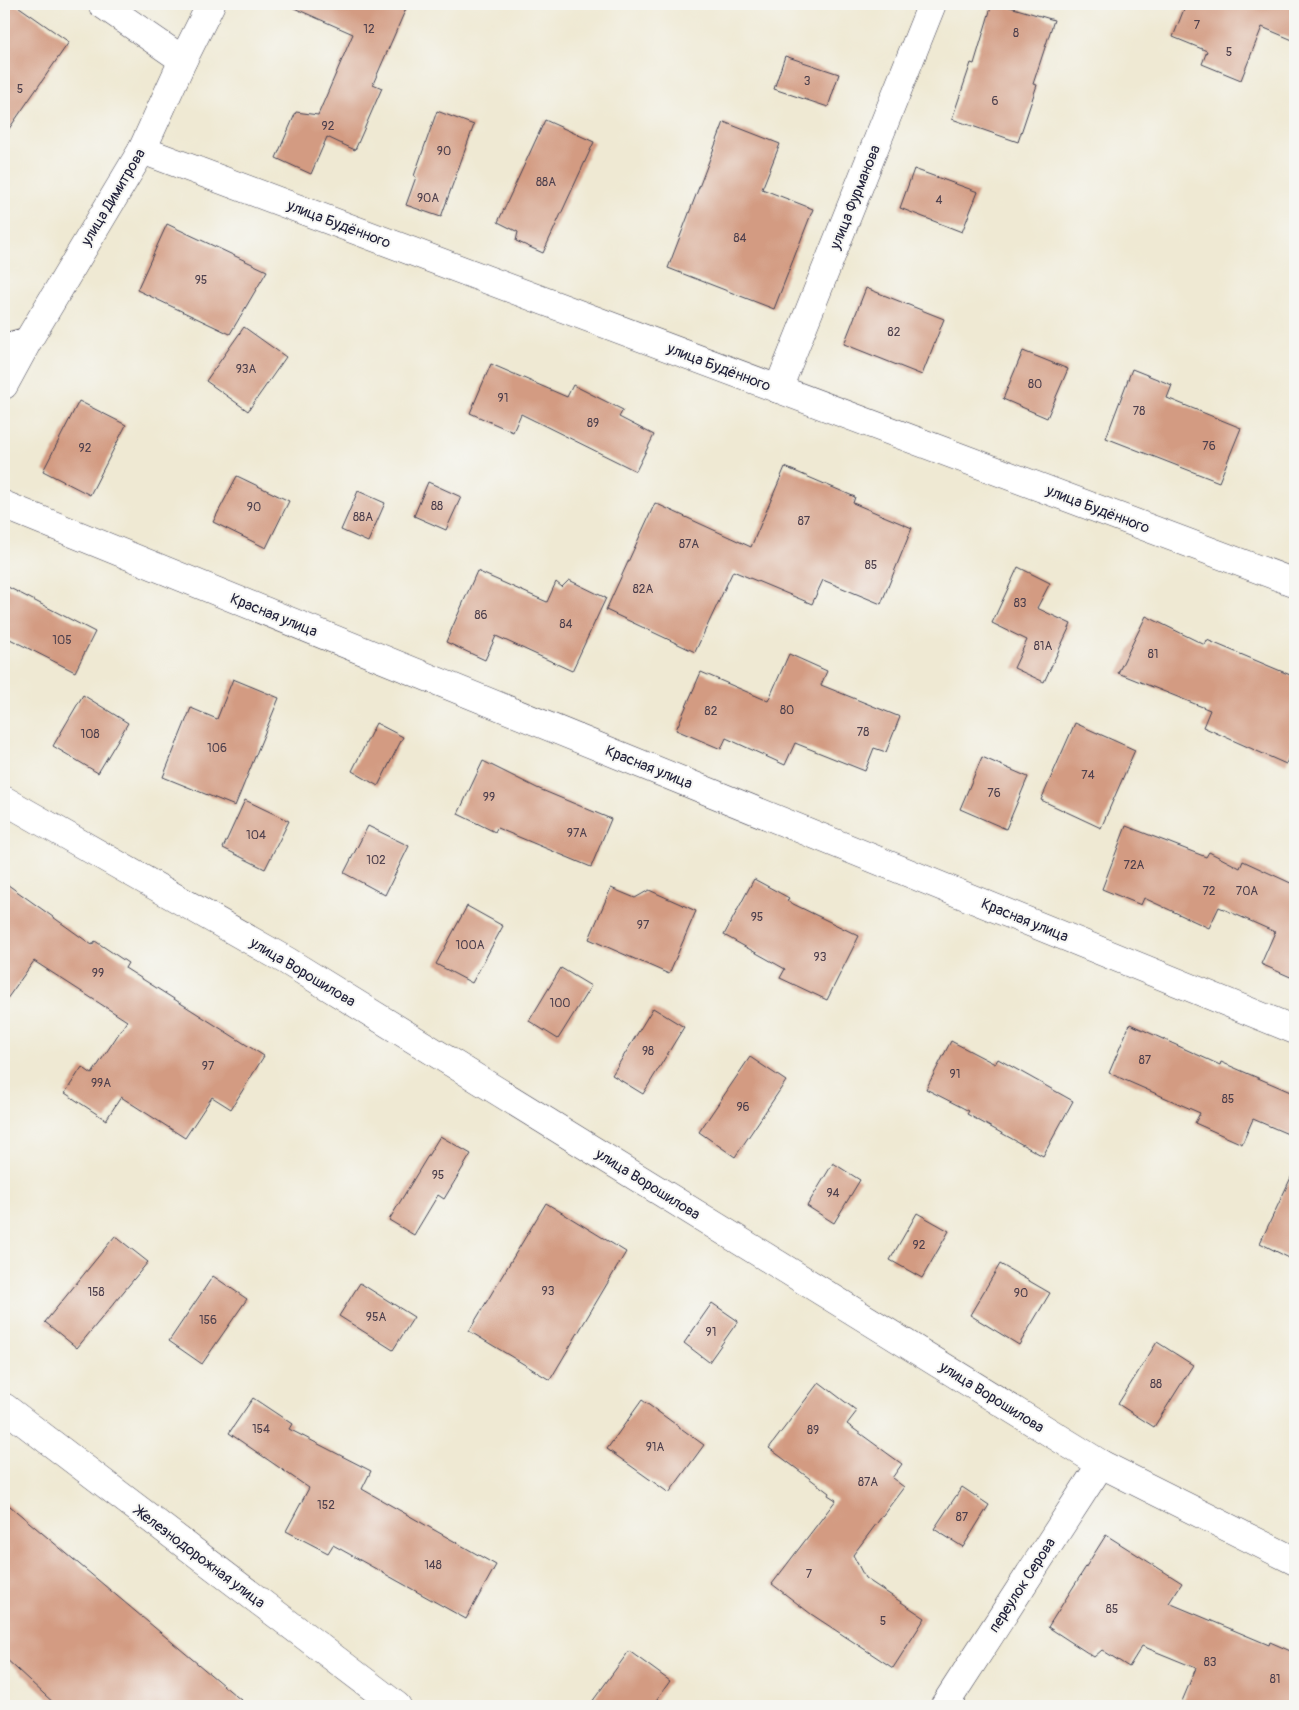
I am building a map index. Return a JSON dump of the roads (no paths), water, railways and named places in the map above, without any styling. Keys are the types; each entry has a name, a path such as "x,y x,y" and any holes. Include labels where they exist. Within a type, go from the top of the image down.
{"street":[{"path":"102,4 183,60"},
{"name":"улица Димитрова","path":"4,384 16,342 142,150 183,60 212,4"},
{"name":"улица Фурманова","path":"778,389 932,4"},
{"name":"улица Будённого","path":"142,150 1295,584"},
{"name":"Красная улица","path":"4,505 1295,1030"},
{"name":"улица Ворошилова","path":"4,800 287,962 1101,1464 1295,1561"},
{"name":"Железнодорожная улица","path":"4,1407 397,1706"},
{"name":"переулок Серова","path":"944,1706 1101,1464"}]}
